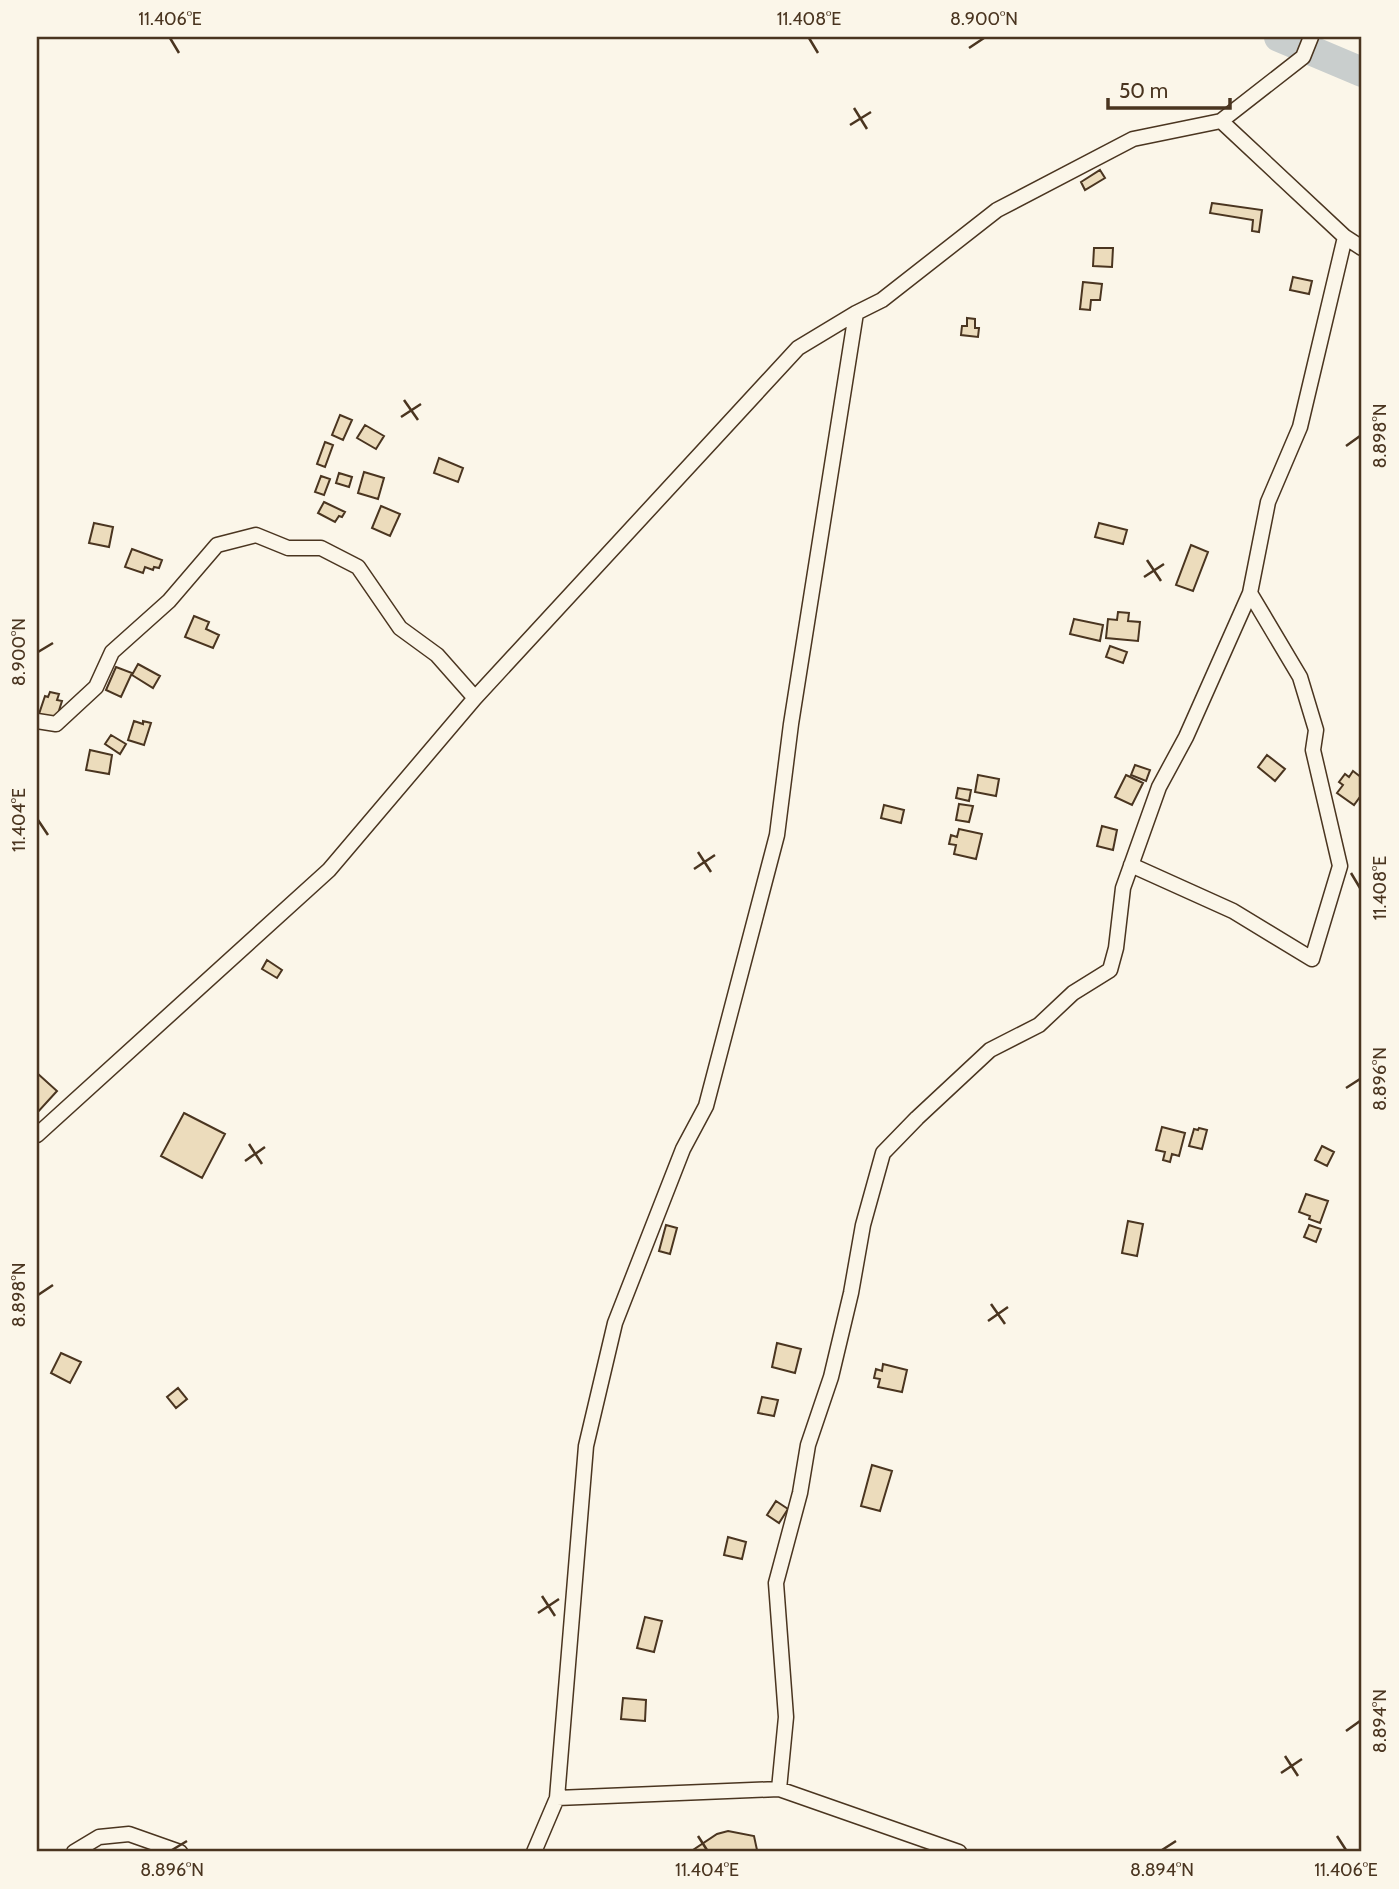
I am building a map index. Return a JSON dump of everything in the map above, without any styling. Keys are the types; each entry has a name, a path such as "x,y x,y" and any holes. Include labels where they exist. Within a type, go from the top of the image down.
{"street":[{"path":"37,1135 329,870 475,698 798,348 882,300 1009,203 1133,139 1221,121 1303,57 1311,37"},
{"path":"1221,121 1345,237 1362,248"},
{"path":"779,1788 786,1717 776,1583 800,1493 808,1444 831,1377 851,1293 863,1225 883,1153 990,1050 1039,1025 1073,993 1110,970 1116,948 1123,888 1159,787 1186,737 1250,593 1268,502 1300,427 1345,237"},
{"path":"534,1852 557,1798 586,1446 615,1323 683,1149 706,1105 777,835 790,724 856,313"},
{"path":"37,721 56,724 70,713 96,687 112,652 169,601 217,545 256,535 288,548 321,548 358,567 400,628 437,655 475,698"},
{"path":"1131,865 1233,911 1312,959 1340,866 1313,750 1315,730 1300,677 1250,593"},
{"path":"557,1798 779,1788 959,1852"},
{"path":"74,1852 99,1837 129,1835 180,1852"}],"building":[{"path":"1100,170 1105,178 1085,190 1081,182"},
{"path":"1212,203 1262,210 1259,232 1252,231 1253,220 1210,213"},
{"path":"1094,248 1113,248 1112,267 1093,266"},
{"path":"1293,277 1312,281 1309,294 1290,290"},
{"path":"1083,282 1102,284 1100,300 1091,300 1090,310 1080,309"},
{"path":"967,318 975,319 975,328 979,328 978,337 961,335 962,326 967,326"},
{"path":"340,415 352,420 343,440 332,435"},
{"path":"365,425 384,436 376,449 357,438"},
{"path":"325,442 333,445 325,467 317,464"},
{"path":"439,458 463,468 458,482 434,473"},
{"path":"364,472 384,478 378,499 358,493"},
{"path":"339,473 352,477 349,487 336,483"},
{"path":"321,476 330,479 324,495 315,492"},
{"path":"324,502 345,512 342,517 339,516 335,522 318,513"},
{"path":"381,506 400,514 390,536 372,528"},
{"path":"94,523 113,527 109,547 89,543"},
{"path":"1099,523 1127,530 1123,544 1095,537"},
{"path":"1191,545 1208,552 1193,591 1176,585"},
{"path":"132,549 162,560 159,568 154,567 153,570 145,567 143,573 125,567"},
{"path":"1118,612 1129,613 1128,621 1140,622 1138,641 1106,638 1108,619 1117,620"},
{"path":"194,616 209,622 206,629 219,635 213,648 185,637"},
{"path":"1074,619 1103,625 1100,641 1070,634"},
{"path":"1110,646 1127,652 1123,663 1106,657"},
{"path":"138,664 160,676 153,688 132,675"},
{"path":"116,667 132,673 121,697 106,690"},
{"path":"50,692 59,694 57,700 62,701 56,720 39,714 45,696 48,697"},
{"path":"134,721 151,723 144,745 128,740"},
{"path":"111,735 126,744 120,754 105,744"},
{"path":"90,750 112,755 109,774 86,770"},
{"path":"1267,755 1285,769 1275,781 1258,767"},
{"path":"1135,765 1150,770 1146,781 1131,775"},
{"path":"1353,771 1362,778 1362,794 1354,805 1337,793 1343,785 1339,782 1345,774 1349,777"},
{"path":"978,775 999,779 996,796 975,792"},
{"path":"1126,775 1143,783 1132,805 1115,797"},
{"path":"958,788 971,790 969,801 956,798"},
{"path":"959,804 973,806 969,822 956,820"},
{"path":"884,805 904,810 901,823 881,818"},
{"path":"1102,826 1117,830 1113,850 1097,846"},
{"path":"959,829 982,834 976,859 954,854 956,845 949,844 951,835 957,837"},
{"path":"267,960 282,970 277,978 262,969"},
{"path":"37,1073 57,1091 37,1113"},
{"path":"184,1113 225,1134 202,1178 161,1156"},
{"path":"1162,1127 1185,1133 1179,1156 1172,1154 1170,1162 1163,1160 1165,1152 1156,1150"},
{"path":"1194,1129 1207,1130 1202,1149 1189,1146"},
{"path":"1322,1146 1334,1152 1327,1166 1315,1160"},
{"path":"1306,1194 1328,1201 1320,1223 1299,1212"},
{"path":"1128,1221 1143,1224 1137,1256 1122,1253"},
{"path":"666,1225 677,1228 670,1254 659,1251"},
{"path":"1309,1225 1321,1229 1316,1242 1304,1237"},
{"path":"777,1343 801,1349 795,1373 772,1367"},
{"path":"61,1353 81,1362 70,1383 51,1373"},
{"path":"883,1364 907,1370 902,1392 878,1387 880,1379 874,1378 876,1369 882,1371"},
{"path":"178,1388 187,1399 176,1408 167,1397"},
{"path":"762,1397 778,1400 774,1416 758,1413"},
{"path":"872,1465 892,1471 880,1511 861,1506"},
{"path":"776,1501 788,1509 779,1523 767,1515"},
{"path":"728,1537 746,1542 742,1559 724,1555"},
{"path":"645,1617 662,1621 654,1652 637,1648"},
{"path":"623,1698 646,1700 645,1721 621,1719"},
{"path":"728,1831 754,1836 757,1850 766,1852 690,1852 717,1834"}],"waterway":[{"path":"1279,37 1362,72"}]}
